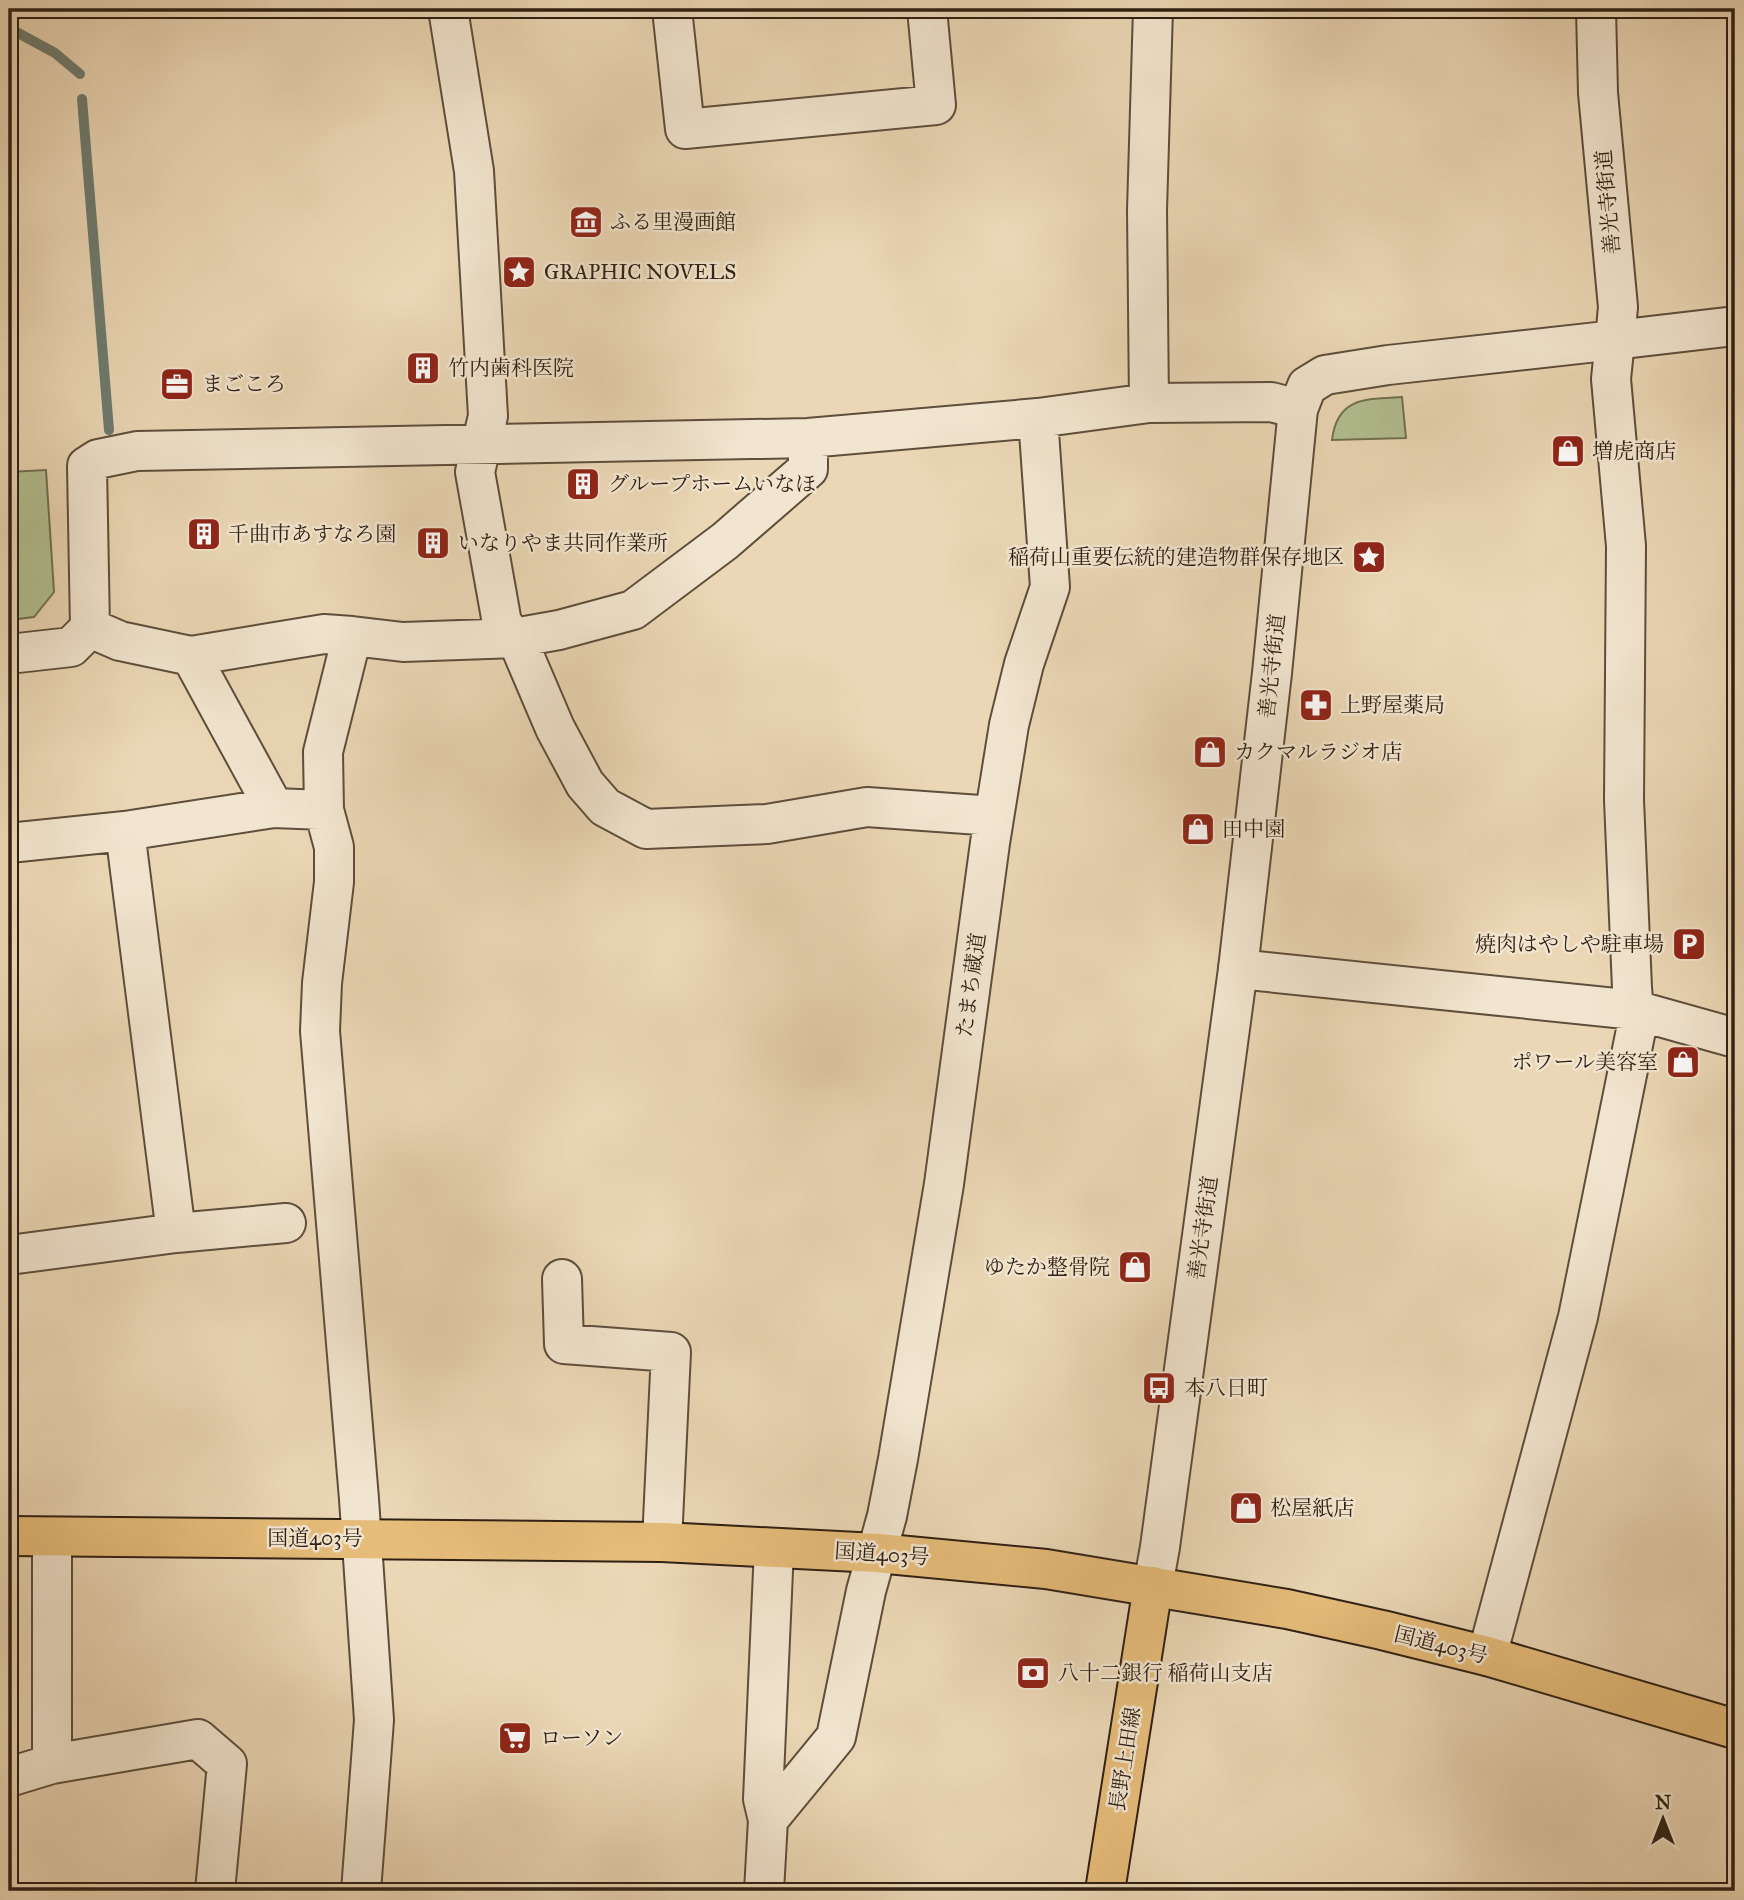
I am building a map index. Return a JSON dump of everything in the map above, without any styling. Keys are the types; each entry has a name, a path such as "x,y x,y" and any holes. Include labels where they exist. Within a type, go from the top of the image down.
{"main road":[{"name":"国道403号","path":"9,1536 662,1542 877,1552 1046,1569 1287,1609 1487,1656 1735,1729"},
{"name":"長野上田線","path":"1105,1891 1153,1586"}],"street":[{"path":"449,9 474,171 488,416 475,472 502,623 520,646 555,728 585,784 605,807 646,829 767,824 867,807 994,816"},
{"path":"672,9 685,129 936,105 928,9"},
{"path":"1149,403 1147,210 1153,9"},
{"name":"善光寺街道","path":"1153,1586 1238,969 1272,673 1298,409 1307,386 1325,374 1615,340 1618,307 1598,93 1596,9"},
{"path":"1487,1656 1578,1317 1636,1030 1624,800 1626,546 1611,379 1615,340 1735,326"},
{"path":"9,654 71,647 90,628 87,466 98,459 137,451 808,438 1038,418 1149,403 1271,402 1298,409"},
{"name":"たまち蔵道","path":"768,1820 836,1737 866,1591 898,1459 944,1184 1009,725 1021,676 1050,587 1038,418"},
{"path":"90,628 120,641 191,656 324,635 403,642 514,638 559,630 633,610 725,541 808,469 808,438"},
{"path":"352,636 324,752 324,810 334,847 334,881 321,983 320,1031 362,1538 374,1720 361,1891"},
{"path":"191,656 274,808"},
{"path":"9,843 125,831 274,808 324,810"},
{"path":"125,831 176,1233"},
{"path":"1238,969 1634,1010 1735,1038"},
{"path":"9,1255 176,1233 286,1223"},
{"path":"562,1279 565,1344 671,1352 662,1542"},
{"path":"52,1536 52,1765"},
{"path":"764,1891 768,1820 763,1799 774,1548"},
{"path":"9,1777 52,1765 198,1739 227,1765 215,1891"}],"green space":[{"path":"1402,397 1406,438 1332,440 1340,415 1355,403"},
{"path":"46,470 54,592 34,617 9,620 9,472"}],"waterway":[{"path":"9,28 55,53 80,74"},
{"path":"82,99 109,430"}],"place":[{"name":"ふる里漫画館","path":"586,222"},
{"name":"GRAPHIC NOVELS","path":"519,272"},
{"name":"竹内歯科医院","path":"423,368"},
{"name":"まごころ","path":"177,384"},
{"name":"増虎商店","path":"1568,451"},
{"name":"グループホームいなほ","path":"583,484"},
{"name":"千曲市あすなろ園","path":"204,534"},
{"name":"いなりやま共同作業所","path":"433,543"},
{"name":"稲荷山重要伝統的建造物群保存地区","path":"1369,557"},
{"name":"上野屋薬局","path":"1316,705"},
{"name":"カクマルラジオ店","path":"1210,752"},
{"name":"田中園","path":"1198,829"},
{"name":"焼肉はやしや駐車場","path":"1689,944"},
{"name":"ポワール美容室","path":"1683,1062"},
{"name":"ゆたか整骨院","path":"1135,1267"},
{"name":"本八日町","path":"1159,1388"},
{"name":"松屋紙店","path":"1246,1508"},
{"name":"八十二銀行 稲荷山支店","path":"1033,1673"},
{"name":"ローソン","path":"515,1738"}]}
